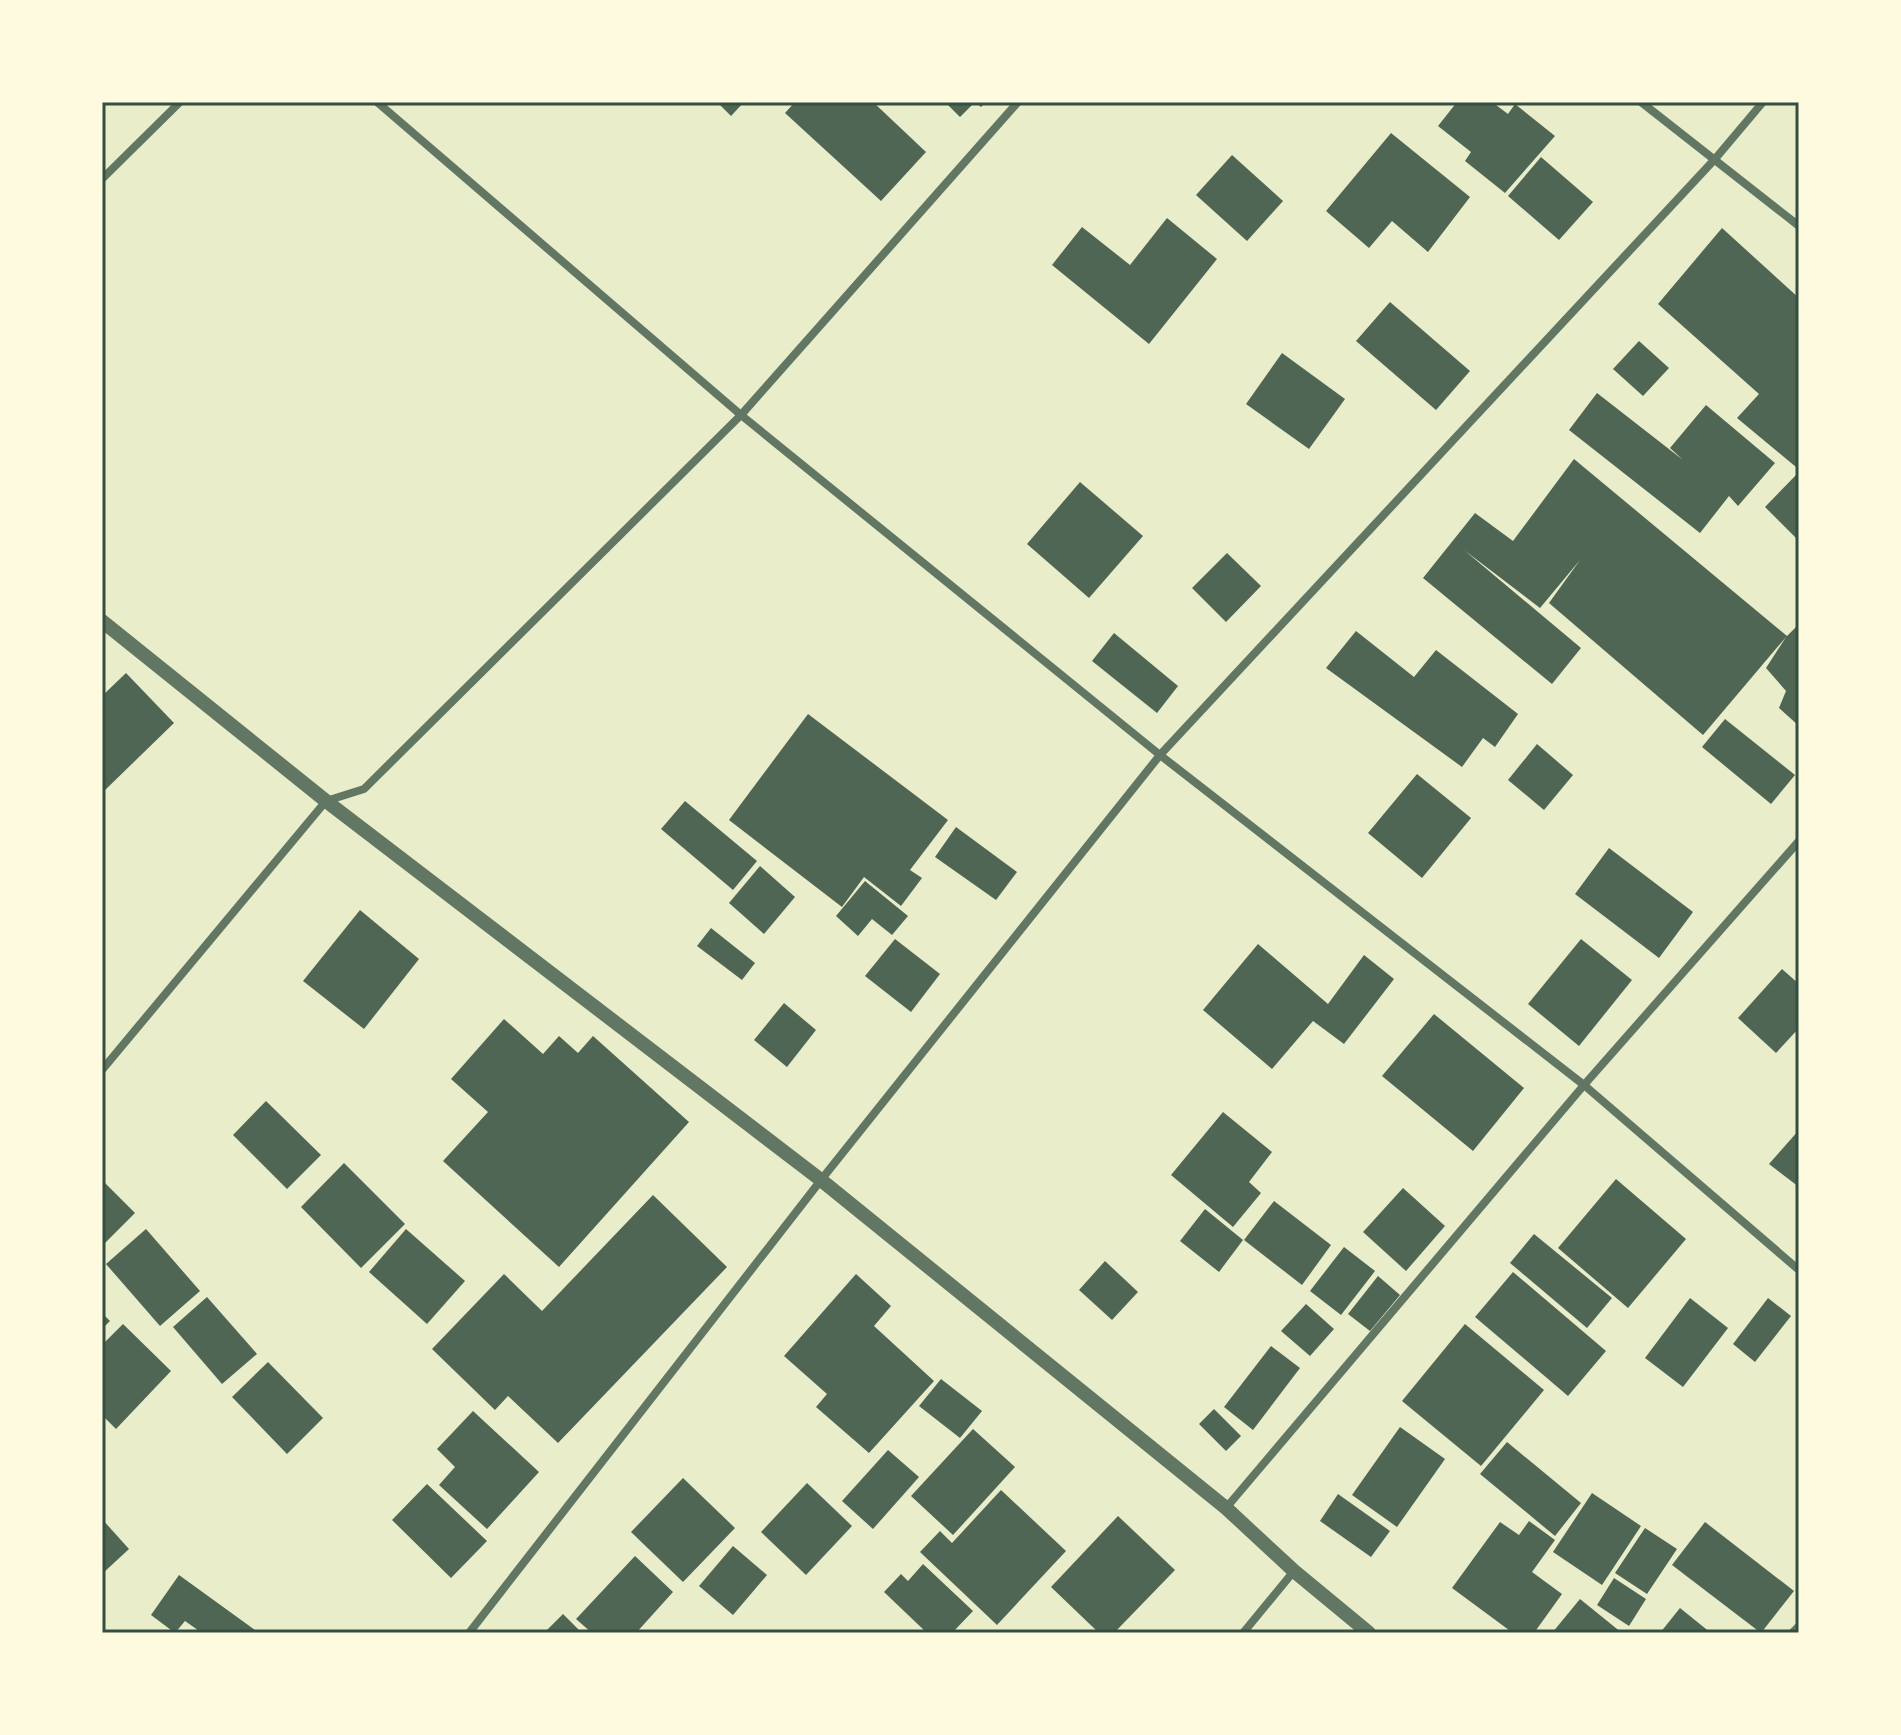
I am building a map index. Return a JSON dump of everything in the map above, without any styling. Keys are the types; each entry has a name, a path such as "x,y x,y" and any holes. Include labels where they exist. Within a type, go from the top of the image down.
{"street":[{"path":"102,179 180,102"},
{"path":"377,102 741,415 1160,755 1584,1085 1799,1270"},
{"path":"102,1070 326,801 364,789 741,415 1018,102"},
{"path":"1641,102 1799,226"},
{"path":"469,1633 821,1180 1160,755 1715,159 1763,102"},
{"path":"102,621 326,801 821,1180 1226,1508 1294,1571 1369,1633"},
{"path":"1226,1508 1584,1085 1799,841"},
{"path":"1243,1633 1294,1571"},
{"path":"1792,1633 1799,1626"}],"building":[{"path":"717,102 744,102 731,116"},
{"path":"795,102 873,102 926,152 881,201 785,113"},
{"path":"945,102 975,102 960,117"},
{"path":"1457,102 1492,102 1508,114 1515,104 1555,136 1505,193 1465,161 1471,152 1438,126"},
{"path":"1391,133 1470,197 1428,252 1392,221 1369,248 1326,211"},
{"path":"1232,155 1283,201 1247,241 1196,195"},
{"path":"1541,157 1593,202 1559,240 1508,196"},
{"path":"1167,218 1217,259 1149,344 1052,265 1082,227 1130,265"},
{"path":"1722,228 1799,298 1799,463 1796,467 1737,418 1759,394 1658,304"},
{"path":"1390,302 1470,371 1436,410 1356,341"},
{"path":"1639,341 1669,368 1643,396 1613,369"},
{"path":"1282,353 1345,399 1309,449 1246,404"},
{"path":"1597,393 1683,460 1670,448 1706,405 1775,463 1738,506 1729,496 1700,533 1569,430"},
{"path":"1574,459 1787,636 1799,624 1799,726 1779,708 1786,691 1766,668 1786,637 1703,735 1549,603 1580,560 1540,608 1464,550 1581,648 1552,684 1423,578 1475,513 1513,541"},
{"path":"1797,474 1799,476 1799,541 1765,507"},
{"path":"1080,482 1143,536 1089,598 1027,544"},
{"path":"1227,553 1261,586 1226,622 1192,588"},
{"path":"1356,631 1414,677 1436,650 1518,714 1495,747 1483,738 1462,767 1326,668"},
{"path":"1114,633 1178,686 1157,713 1092,661"},
{"path":"126,673 174,723 102,793 102,696"},
{"path":"808,714 948,820 910,870 922,878 901,906 864,877 842,907 729,820"},
{"path":"1725,719 1795,775 1771,804 1702,747"},
{"path":"1537,744 1573,775 1544,810 1508,780"},
{"path":"1417,774 1471,818 1422,878 1368,833"},
{"path":"685,801 757,861 733,890 661,829"},
{"path":"956,827 1017,872 996,900 935,857"},
{"path":"1609,848 1693,912 1659,958 1575,894"},
{"path":"760,866 795,897 764,934 729,903"},
{"path":"865,881 908,916 892,935 872,919 858,936 836,916"},
{"path":"360,910 419,959 364,1029 303,981"},
{"path":"711,928 755,963 742,980 697,946"},
{"path":"895,939 940,974 911,1012 865,976"},
{"path":"1581,939 1632,980 1579,1046 1528,1004"},
{"path":"1258,944 1328,1004 1364,955 1394,979 1344,1044 1313,1021 1272,1069 1203,1010"},
{"path":"1782,969 1799,984 1799,1028 1776,1053 1738,1018"},
{"path":"784,1003 816,1030 787,1067 754,1040"},
{"path":"1434,1014 1524,1088 1473,1151 1382,1076"},
{"path":"504,1019 543,1054 559,1036 578,1053 593,1036 689,1122 559,1267 443,1161 488,1112 451,1079"},
{"path":"266,1101 321,1155 287,1189 233,1135"},
{"path":"1223,1112 1272,1152 1249,1182 1261,1193 1233,1227 1171,1175"},
{"path":"1799,1130 1799,1187 1769,1164"},
{"path":"344,1163 405,1224 361,1268 301,1207"},
{"path":"1616,1179 1686,1239 1628,1308 1558,1248"},
{"path":"102,1180 135,1213 102,1246"},
{"path":"1403,1188 1445,1226 1406,1271 1363,1232"},
{"path":"653,1195 727,1267 558,1443 508,1396 495,1410 432,1349 504,1274 542,1311"},
{"path":"1274,1201 1331,1245 1302,1285 1244,1240"},
{"path":"1205,1209 1243,1240 1219,1272 1180,1241"},
{"path":"146,1229 200,1291 160,1326 106,1264"},
{"path":"406,1229 465,1281 427,1324 369,1272"},
{"path":"1534,1234 1612,1298 1587,1328 1510,1263"},
{"path":"1344,1247 1375,1271 1341,1315 1310,1291"},
{"path":"1105,1261 1138,1292 1112,1320 1079,1290"},
{"path":"1513,1272 1606,1351 1568,1396 1475,1317"},
{"path":"856,1274 891,1306 874,1326 934,1381 869,1453 816,1407 827,1394 784,1356"},
{"path":"1378,1276 1400,1295 1370,1331 1348,1314"},
{"path":"207,1297 257,1354 222,1384 173,1327"},
{"path":"1690,1298 1728,1328 1683,1387 1645,1358"},
{"path":"1768,1298 1791,1316 1755,1362 1733,1344"},
{"path":"1306,1304 1334,1329 1310,1356 1281,1331"},
{"path":"102,1313 110,1321 102,1329"},
{"path":"123,1324 171,1371 116,1429 102,1415 102,1345"},
{"path":"1465,1324 1544,1390 1481,1466 1402,1401"},
{"path":"1271,1346 1300,1368 1253,1430 1224,1407"},
{"path":"268,1362 323,1418 287,1454 232,1397"},
{"path":"941,1379 982,1411 960,1438 919,1406"},
{"path":"1214,1409 1241,1436 1226,1451 1199,1424"},
{"path":"473,1411 539,1472 487,1529 439,1485 455,1467 437,1449"},
{"path":"1400,1427 1445,1459 1397,1527 1352,1495"},
{"path":"973,1429 1015,1467 953,1535 911,1496"},
{"path":"1507,1442 1581,1503 1555,1536 1480,1474"},
{"path":"888,1450 919,1477 873,1529 842,1501"},
{"path":"683,1478 735,1528 683,1582 631,1532"},
{"path":"807,1483 852,1526 806,1575 761,1532"},
{"path":"427,1484 487,1541 451,1578 392,1520"},
{"path":"1001,1490 1066,1551 997,1625 920,1552 940,1531 952,1543"},
{"path":"1592,1493 1641,1526 1602,1585 1553,1552"},
{"path":"1338,1494 1390,1531 1371,1557 1320,1521"},
{"path":"1118,1516 1175,1570 1114,1633 1099,1633 1051,1587"},
{"path":"102,1519 129,1549 102,1574"},
{"path":"1529,1521 1555,1540 1532,1572 1562,1594 1534,1633 1513,1633 1452,1588 1500,1522 1519,1535"},
{"path":"1705,1522 1794,1591 1761,1633 1672,1565"},
{"path":"1645,1528 1677,1549 1647,1594 1615,1573"},
{"path":"733,1546 767,1575 733,1615 699,1586"},
{"path":"635,1556 673,1592 636,1633 592,1633 576,1619"},
{"path":"923,1564 973,1611 952,1633 927,1633 884,1592 901,1574 908,1581"},
{"path":"179,1575 259,1633 202,1633 185,1621 175,1633 151,1615"},
{"path":"1614,1578 1646,1599 1629,1626 1597,1605"},
{"path":"1580,1599 1622,1633 1552,1633"},
{"path":"1680,1608 1711,1633 1660,1633"},
{"path":"563,1614 582,1633 544,1633"}]}
